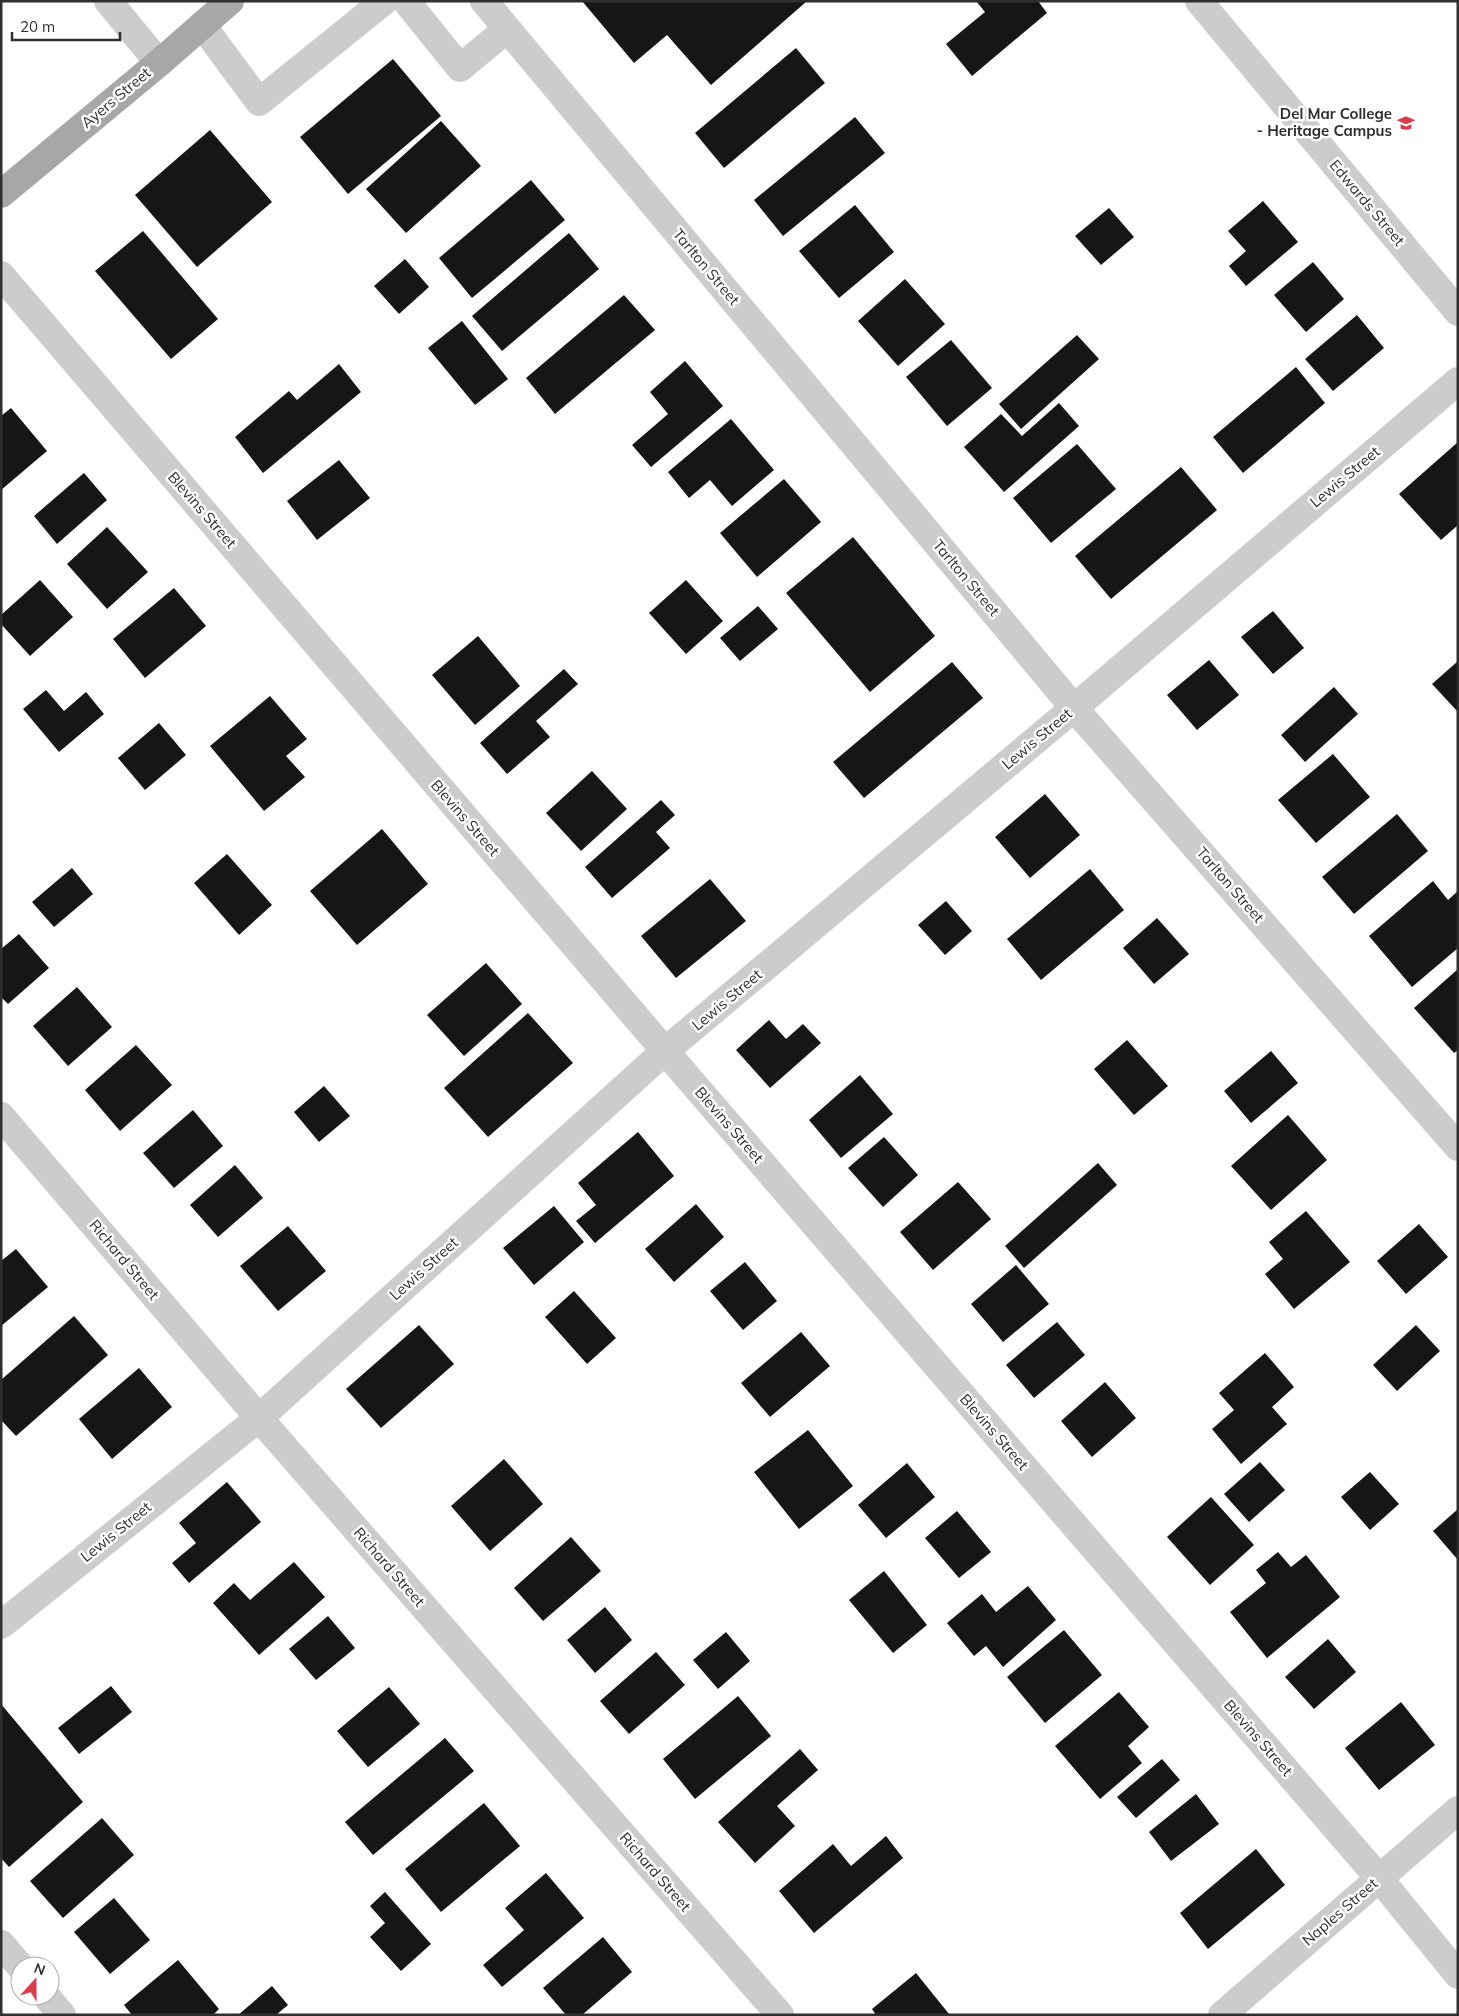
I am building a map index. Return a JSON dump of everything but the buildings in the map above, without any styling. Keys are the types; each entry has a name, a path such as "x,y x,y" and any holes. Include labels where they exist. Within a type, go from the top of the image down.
{"main road":[{"name":"Ayers Street","path":"1,194 160,62 230,1"}],"street":[{"path":"108,1 160,62"},
{"path":"406,1 460,68 507,29"},
{"name":"Tarlton Street","path":"484,1 1074,708 1458,1147"},
{"name":"Edwards Street","path":"1199,1 1458,312"},
{"path":"202,25 259,102 369,6"},
{"name":"Blevins Street","path":"1,275 665,1051 1379,1878 1458,1975"},
{"name":"Lewis Street","path":"1,1625 259,1418 665,1051 1074,708 1458,381"},
{"name":"Richard Street","path":"1,1116 259,1418 780,2015"},
{"name":"Naples Street","path":"1222,2015 1458,1810"},
{"path":"1,1944 11,1956"}],"place":[{"name":"Del Mar College - Heritage Campus","path":"1406,123"}]}
